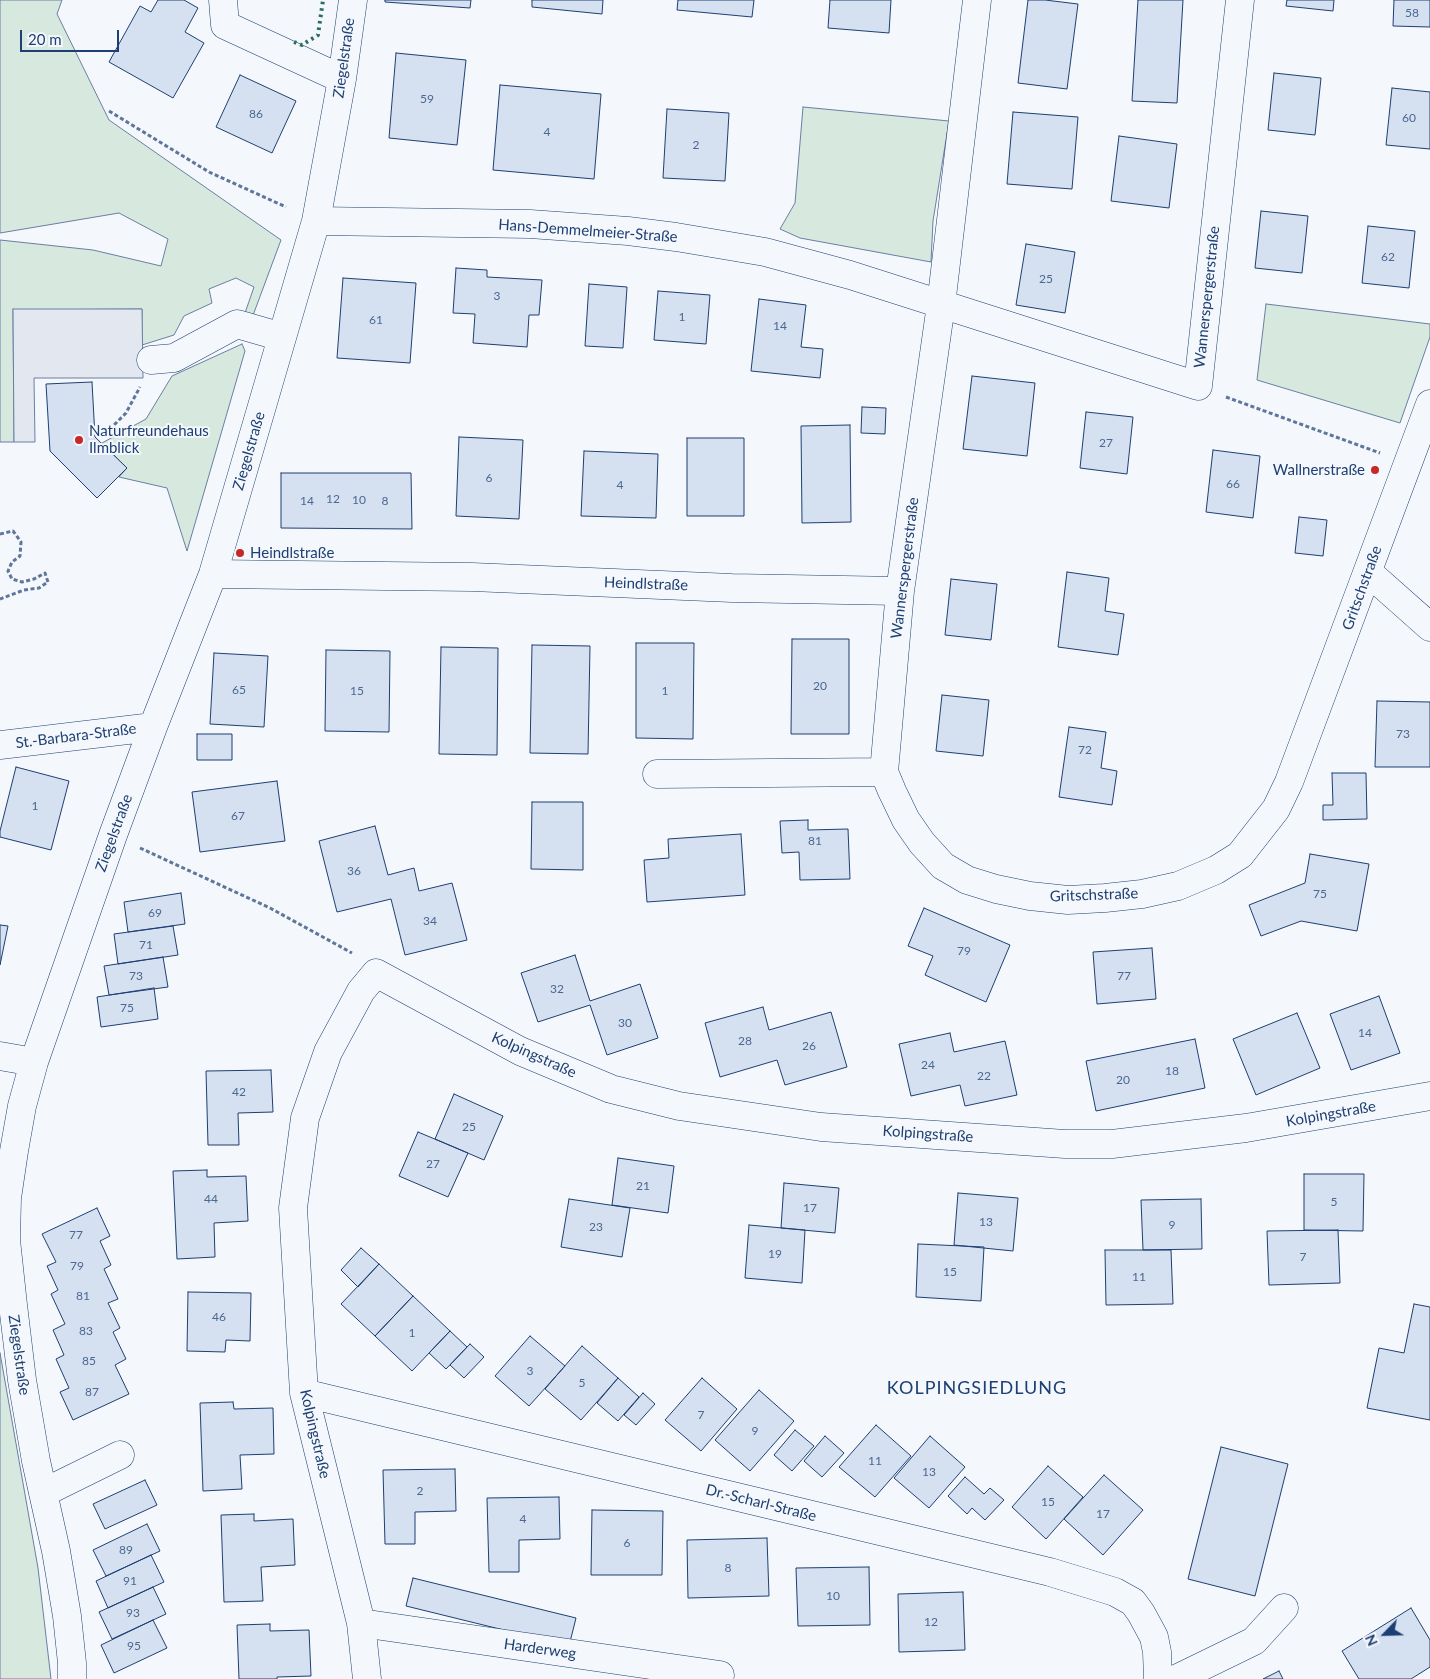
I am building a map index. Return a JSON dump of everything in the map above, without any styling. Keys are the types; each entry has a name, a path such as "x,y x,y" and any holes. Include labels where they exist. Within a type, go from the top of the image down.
{"street":[{"path":"223,0 225,25 342,79"},
{"name":"Ziegelstraße","path":"72,1679 67,1616 22,1380 6,1240 7,1198 14,1151 22,1106 34,1062 153,726 212,574 282,337 316,221 342,79 352,0"},
{"name":"Wannerspergerstraße","path":"884,772 900,591 941,305 977,0"},
{"name":"Wannerspergerstraße","path":"941,305 1198,386 1240,0"},
{"name":"Hans-Demmelmeier-Straße","path":"316,221 530,224 628,231 676,237 765,252 850,275 941,305"},
{"path":"151,360 174,358 237,324 282,337"},
{"name":"Gritschstraße","path":"884,772 906,820 922,844 943,866 974,882 996,889 1030,896 1068,900 1142,894 1178,886 1201,877 1240,855 1276,809 1289,782 1430,404"},
{"path":"1368,572 1430,627"},
{"name":"Heindlstraße","path":"212,574 472,578 732,588 900,591"},
{"name":"St.-Barbara-Straße","path":"0,745 153,726"},
{"path":"657,774 884,772"},
{"name":"Kolpingstraße","path":"367,1679 360,1623 304,1393 293,1208 305,1118 328,1052 361,991 376,973 520,1051 611,1089 679,1106 821,1127 1065,1144 1112,1144 1246,1128 1430,1096"},
{"path":"0,1056 34,1062"},
{"name":"Dr.-Scharl-Straße","path":"304,1393 1040,1570 1115,1592 1133,1602 1151,1631 1157,1652 1158,1679"},
{"path":"43,1493 120,1455"},
{"path":"1176,1679 1254,1641 1284,1608"},
{"name":"Harderweg","path":"360,1623 720,1675"}],"path":[{"path":"109,111 209,172 273,201"},
{"path":"105,434 126,413 135,398 151,360"},
{"path":"1198,386 1408,463"},
{"path":"0,534 13,531 21,542 20,556 12,562 8,570 12,579 22,582 34,580 45,573 48,582 40,588 24,590 0,599"},
{"path":"113,836 270,908 357,955 376,973"}],"shaded area":[{"path":"0,0 62,0 57,14 109,120 281,240 252,318 245,313 254,287 236,278 209,289 212,303 184,316 174,335 142,345 142,309 13,310 14,442 0,442 0,240 93,250 161,266 168,239 119,213 0,233"},
{"path":"803,107 949,121 933,221 931,262 800,238 780,229 795,203"},
{"path":"1266,304 1430,324 1430,337 1400,423 1257,380"},
{"path":"13,309 142,309 143,378 34,378 35,442 14,442"},
{"path":"242,344 245,351 187,551 167,488 119,477 127,468 102,443 146,419 172,376"},
{"path":"0,1353 38,1568 51,1679 0,1679"}],"building":[{"path":"158,0 184,0 198,8 185,32 204,43 173,98 109,62 140,6 151,12"},
{"path":"385,0 471,0 470,8 385,2"},
{"path":"532,0 603,0 602,14 532,7"},
{"path":"678,0 754,0 752,17 677,10"},
{"path":"830,0 891,0 889,33 828,28"},
{"path":"1028,0 1078,4 1067,89 1018,83"},
{"path":"1138,0 1183,0 1177,103 1132,101"},
{"path":"1287,0 1334,0 1333,11 1286,6"},
{"path":"1394,0 1430,0 1430,27 1393,26"},
{"path":"396,53 466,60 457,145 389,138"},
{"path":"1274,73 1321,78 1315,135 1268,130"},
{"path":"240,75 296,101 272,153 216,127"},
{"path":"500,85 601,94 594,179 493,170"},
{"path":"1392,88 1430,92 1430,149 1386,145"},
{"path":"667,109 729,113 725,181 663,178"},
{"path":"1013,112 1078,117 1072,189 1007,184"},
{"path":"1119,136 1177,144 1169,208 1111,201"},
{"path":"1261,211 1308,216 1302,273 1255,268"},
{"path":"1368,226 1415,231 1409,288 1362,283"},
{"path":"1026,244 1075,252 1065,313 1016,305"},
{"path":"456,268 487,270 487,277 542,280 539,315 529,315 527,347 473,343 475,314 453,313"},
{"path":"343,278 416,283 410,363 337,358"},
{"path":"589,284 627,287 623,348 585,346"},
{"path":"658,291 710,295 706,344 654,340"},
{"path":"759,299 806,305 801,347 823,349 820,378 751,371"},
{"path":"972,376 1035,383 1027,456 963,449"},
{"path":"92,382 95,437 127,468 97,498 50,451 46,384"},
{"path":"862,407 886,408 885,434 861,433"},
{"path":"1086,412 1133,417 1127,474 1080,468"},
{"path":"850,425 851,522 802,523 801,426"},
{"path":"459,437 523,440 519,519 456,516"},
{"path":"687,438 744,438 744,516 687,516"},
{"path":"1213,450 1260,456 1253,518 1206,512"},
{"path":"584,451 658,454 656,518 581,516"},
{"path":"281,473 411,473 412,529 281,528"},
{"path":"1299,517 1327,520 1323,556 1295,553"},
{"path":"1067,572 1109,578 1105,611 1124,614 1118,655 1058,647"},
{"path":"951,579 997,584 991,640 945,635"},
{"path":"792,639 849,639 849,734 791,734"},
{"path":"636,643 694,643 693,739 636,738"},
{"path":"532,645 590,646 588,754 530,753"},
{"path":"441,647 498,648 497,755 439,754"},
{"path":"326,650 390,651 389,732 325,731"},
{"path":"214,653 268,656 264,727 210,724"},
{"path":"942,695 989,700 983,756 936,751"},
{"path":"1377,701 1430,702 1430,767 1375,767"},
{"path":"1069,727 1106,732 1101,768 1117,771 1112,805 1059,797"},
{"path":"197,734 232,734 232,760 197,760"},
{"path":"16,767 69,781 51,850 0,837"},
{"path":"1332,773 1366,773 1367,819 1323,820 1323,805 1333,805"},
{"path":"277,781 285,841 200,852 192,792"},
{"path":"532,802 583,802 583,870 531,869"},
{"path":"808,820 808,830 848,829 850,879 800,880 799,852 782,853 780,821"},
{"path":"375,826 388,875 414,868 419,891 452,883 467,940 405,955 391,899 337,912 319,841"},
{"path":"741,834 745,895 647,902 644,860 669,858 668,839"},
{"path":"1310,854 1369,864 1357,931 1301,921 1261,936 1249,905 1305,883"},
{"path":"181,893 185,924 128,932 124,902"},
{"path":"924,908 1010,945 986,1002 925,975 933,956 908,946"},
{"path":"0,925 8,926 0,965"},
{"path":"173,926 178,955 118,964 114,934"},
{"path":"1152,948 1156,999 1097,1004 1093,952"},
{"path":"575,955 590,1001 640,984 658,1038 607,1055 590,1005 538,1022 521,973"},
{"path":"163,957 168,987 109,995 104,966"},
{"path":"154,988 158,1019 101,1027 97,997"},
{"path":"1379,996 1400,1053 1351,1070 1330,1014"},
{"path":"763,1007 769,1030 831,1012 847,1067 785,1085 777,1060 720,1077 705,1023"},
{"path":"1297,1013 1320,1068 1256,1095 1233,1039"},
{"path":"950,1033 954,1052 1005,1041 1017,1095 965,1106 960,1085 911,1096 899,1044"},
{"path":"1195,1039 1205,1088 1096,1111 1086,1061"},
{"path":"271,1070 273,1112 238,1113 239,1145 208,1145 206,1071"},
{"path":"454,1094 503,1116 484,1160 435,1139"},
{"path":"418,1132 468,1153 448,1197 399,1176"},
{"path":"618,1158 674,1166 668,1213 612,1205"},
{"path":"207,1170 207,1177 246,1176 248,1221 214,1223 215,1257 177,1259 173,1171"},
{"path":"1304,1174 1364,1174 1363,1231 1304,1230"},
{"path":"784,1183 839,1188 835,1233 781,1228"},
{"path":"958,1193 1018,1198 1013,1251 954,1245"},
{"path":"569,1199 630,1208 622,1257 561,1247"},
{"path":"1201,1199 1202,1249 1143,1250 1141,1200"},
{"path":"97,1208 110,1236 100,1241 111,1265 104,1269 118,1299 108,1303 120,1328 113,1332 126,1359 115,1365 129,1394 73,1420 60,1392 69,1388 56,1359 64,1355 53,1330 65,1324 51,1294 58,1290 47,1266 56,1262 42,1234"},
{"path":"749,1225 805,1230 802,1283 745,1278"},
{"path":"1338,1230 1340,1283 1269,1285 1267,1231"},
{"path":"918,1244 984,1247 981,1301 916,1297"},
{"path":"361,1248 379,1264 358,1287 341,1270"},
{"path":"1105,1250 1171,1250 1173,1304 1106,1305"},
{"path":"379,1264 413,1296 375,1336 341,1304"},
{"path":"188,1292 251,1293 250,1341 226,1340 225,1352 187,1351"},
{"path":"413,1296 450,1331 412,1371 375,1336"},
{"path":"1414,1304 1430,1307 1430,1420 1367,1408 1379,1348 1404,1353"},
{"path":"450,1331 467,1347 446,1369 429,1353"},
{"path":"530,1336 565,1366 529,1406 495,1376"},
{"path":"470,1344 484,1357 464,1378 450,1365"},
{"path":"582,1346 618,1378 581,1420 545,1389"},
{"path":"618,1378 639,1397 618,1421 597,1403"},
{"path":"702,1378 737,1409 701,1451 665,1420"},
{"path":"759,1390 794,1421 750,1471 715,1440"},
{"path":"643,1393 655,1404 636,1425 624,1415"},
{"path":"233,1402 234,1409 273,1408 274,1454 240,1455 242,1489 203,1491 200,1403"},
{"path":"876,1425 911,1456 875,1497 839,1467"},
{"path":"795,1430 814,1446 792,1471 774,1455"},
{"path":"825,1436 844,1453 822,1477 804,1461"},
{"path":"930,1436 965,1467 929,1508 894,1478"},
{"path":"1221,1447 1288,1464 1255,1596 1188,1579"},
{"path":"1048,1466 1083,1497 1046,1539 1012,1507"},
{"path":"455,1469 456,1511 415,1512 415,1544 385,1544 383,1470"},
{"path":"1104,1475 1143,1510 1103,1555 1064,1519"},
{"path":"965,1477 984,1494 990,1488 1004,1500 985,1520 972,1508 967,1514 948,1496"},
{"path":"145,1480 157,1505 105,1529 93,1504"},
{"path":"559,1497 560,1539 519,1540 519,1572 489,1572 487,1498"},
{"path":"592,1510 663,1511 662,1575 591,1575"},
{"path":"254,1514 254,1521 293,1519 295,1565 261,1567 263,1601 224,1602 221,1515"},
{"path":"147,1524 160,1551 106,1576 93,1550"},
{"path":"767,1538 769,1596 688,1598 687,1540"},
{"path":"151,1555 164,1582 108,1608 96,1581"},
{"path":"869,1567 870,1625 798,1626 796,1568"},
{"path":"413,1578 576,1618 569,1646 406,1606"},
{"path":"153,1587 166,1614 112,1639 99,1612"},
{"path":"963,1592 965,1650 899,1652 898,1594"},
{"path":"1411,1608 1430,1640 1430,1667 1411,1679 1359,1679 1342,1651"},
{"path":"153,1620 167,1648 114,1673 101,1645"},
{"path":"270,1624 270,1631 309,1630 311,1676 277,1677 277,1679 239,1679 237,1625"},
{"path":"1279,1671 1283,1679 1263,1679"}],"hedge":[{"path":"294,42 302,45 318,35 323,0"}],"place":[{"name":"Naturfreundehaus Ilmblick","path":"79,440"},
{"name":"Wallnerstraße","path":"1375,470"},
{"name":"Heindlstraße","path":"240,553"}],"district":[{"name":"KOLPINGSIEDLUNG","path":"977,1388"}]}
